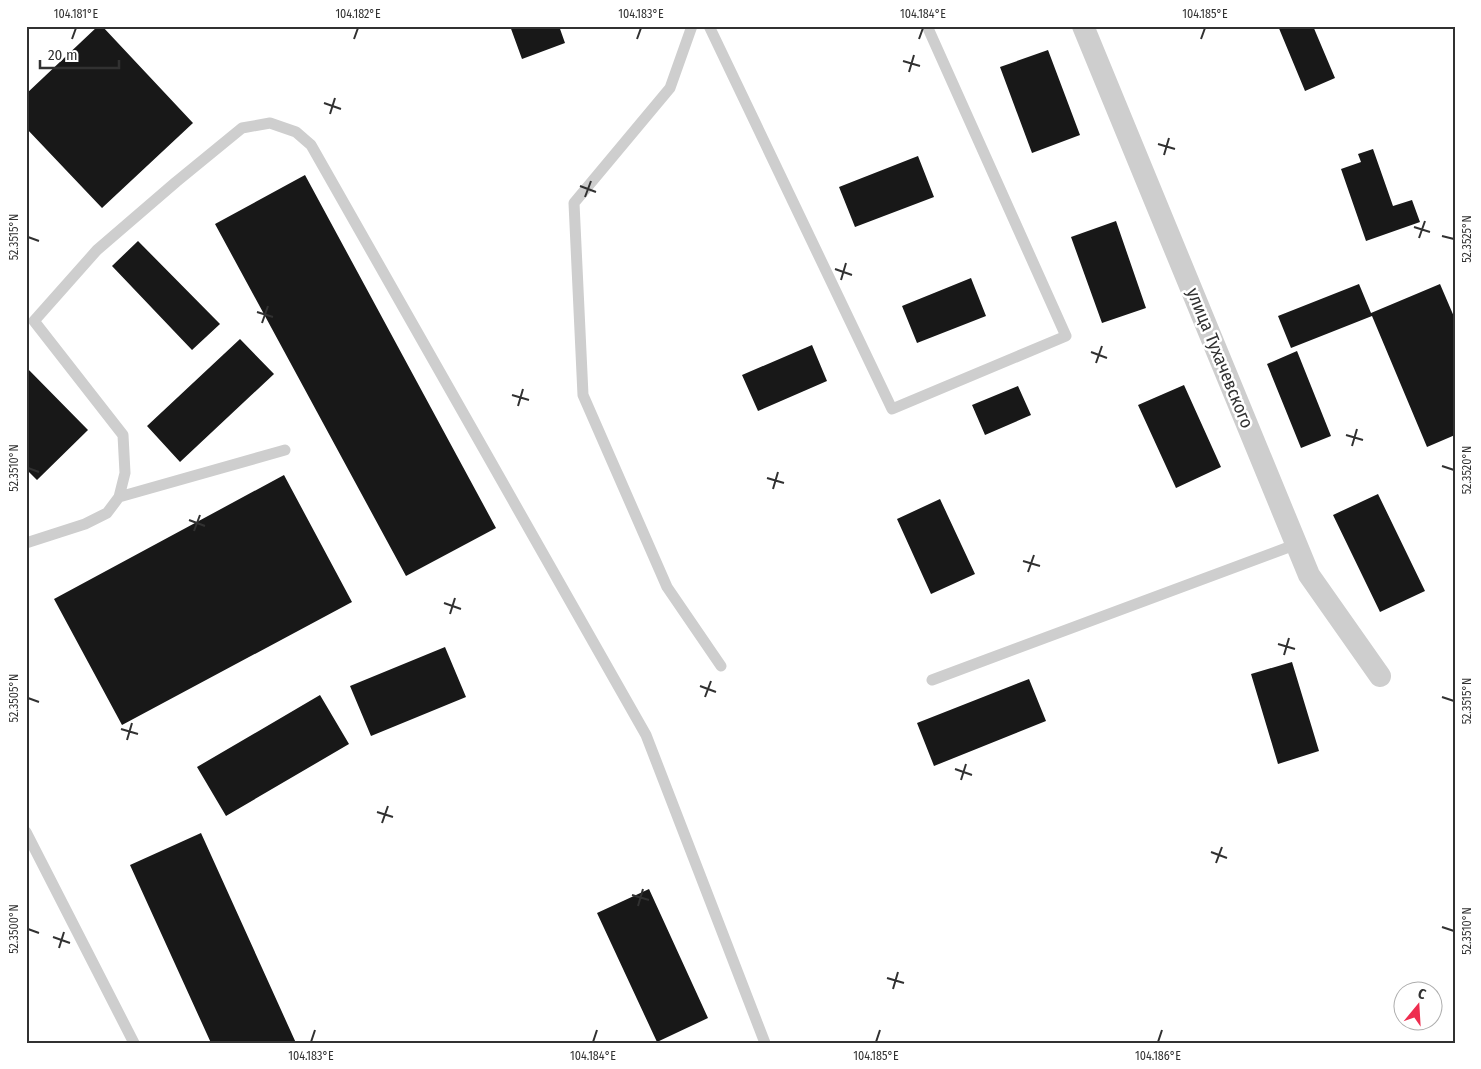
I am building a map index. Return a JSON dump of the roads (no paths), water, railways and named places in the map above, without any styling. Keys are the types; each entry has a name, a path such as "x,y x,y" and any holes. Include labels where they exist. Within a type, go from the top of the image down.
{"street":[{"name":"улица Тухачевского","path":"1083,26 1309,575 1380,676"}],"lane":[{"path":"692,26 670,88 574,203 583,395 667,587 721,666"},
{"path":"709,26 892,409 1066,336 927,26"},
{"path":"26,543 85,524 107,514 119,497 125,473 123,435 34,321 97,250 242,128 270,123 296,132 311,146 646,735 765,1043"},
{"path":"119,497 285,450"},
{"path":"932,680 1297,544"},
{"path":"26,832 134,1043"}]}
